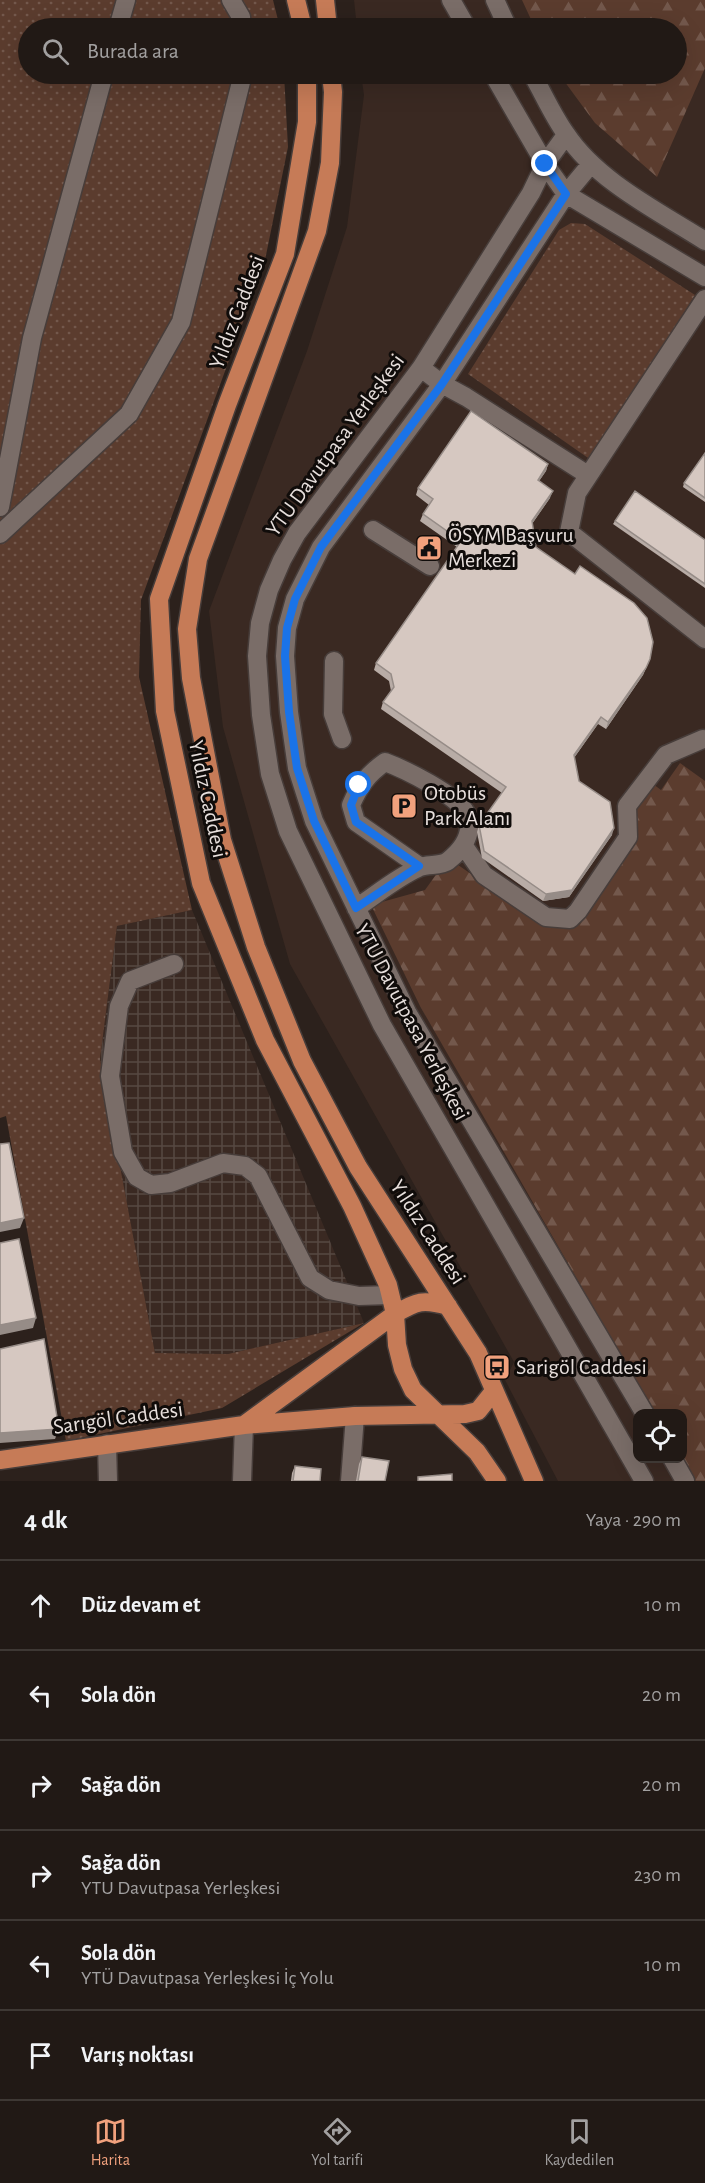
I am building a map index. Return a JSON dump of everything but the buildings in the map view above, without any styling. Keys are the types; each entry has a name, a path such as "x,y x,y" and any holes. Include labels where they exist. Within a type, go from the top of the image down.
{"main road":[{"path":"296,0 300,18"},
{"path":"325,0 327,18"},
{"name":"Yıldız Caddesi","path":"307,84 307,122 285,254 227,405 159,599 165,711 201,883 265,1040 352,1206 388,1285 403,1369 413,1390 477,1452 497,1481"},
{"name":"Yıldız Caddesi","path":"332,84 330,163 317,231 198,559 187,628 191,678 222,840 256,947 302,1061 358,1167 478,1353 534,1481"},
{"path":"244,1425 394,1314 415,1302 429,1300 448,1306"},
{"name":"Sarıgöl Caddesi","path":"0,1460 244,1425 355,1416 465,1414 478,1411 494,1391"}],"street":[{"path":"121,18 126,0"},
{"path":"231,0 242,18"},
{"path":"451,0 461,18"},
{"path":"495,0 503,18"},
{"path":"0,507 32,338 101,84"},
{"path":"0,534 129,414 181,322 240,84"},
{"path":"499,84 545,164 566,194 705,277"},
{"path":"538,84 566,135 591,164 619,186 705,241"},
{"name":"YTU Davutpasa Yerleşkesi","path":"566,135 545,164 531,193 421,368 297,533 269,590 260,624 257,656 261,715 270,774 288,831 382,1025 644,1481"},
{"name":"YTU Davutpasa Yerleşkesi","path":"591,164 566,194 442,384 321,547 295,599 287,628 285,656 289,712 297,768 314,821 407,1012 643,1409"},
{"path":"705,298 577,493 569,532 705,639"},
{"path":"421,368 442,384 588,475"},
{"path":"373,530 430,566"},
{"path":"334,661 333,714 342,739"},
{"path":"464,846 484,875 546,917 570,919 578,911 628,837 627,806 666,755 704,739"},
{"path":"356,908 419,866 446,863 464,846 469,833 465,813 448,796 405,770 385,762 372,770 359,785 351,805 356,822 419,866"},
{"path":"174,964 130,981 119,1006 110,1076 123,1152 137,1177 151,1185 170,1183 223,1163 245,1166 258,1176 310,1278 329,1290 358,1296 390,1295"},
{"path":"350,1481 355,1416"},
{"path":"242,1481 244,1425"},
{"path":"107,1444 108,1481"},
{"path":"675,1463 685,1481"}],"shaded area":[{"path":"354,0 705,0 705,1481 558,1481 505,1380 514,1362 290,964 223,727 209,611 307,351 347,227 364,95 362,84 687,84 687,18 356,18"},
{"path":"192,910 364,1323 228,1354 155,1353 100,1059 117,926"}],"green space":[{"path":"0,0 273,0 278,18 18,18 18,84 285,84 288,147 264,265 141,600 139,677 192,910 117,926 100,1059 155,1353 228,1354 364,1323 222,1408 66,1441 6,1116 0,1118"},
{"path":"522,0 705,0 705,68 657,177 595,123 566,84 687,84 687,18 530,18"},
{"path":"571,223 585,224 695,295 591,460 468,374 559,230"},
{"path":"680,763 705,781 705,1481 692,1481 684,1463 687,1463 687,1409 652,1409 420,1006 371,905 425,890 448,858 539,921 580,914 632,840 633,805 649,781 661,790"}],"place":[{"name":"ÖSYM Başvuru Merkezi","path":"429,548"},
{"name":"Otobüs Park Alanı","path":"404,806"},
{"name":"Sarigöl Caddesi","path":"497,1367"}],"route":[{"path":"359,785 351,805 356,822 419,866 356,908 314,821 297,768 289,712 285,656 287,628 295,599 321,547 442,384 566,194 545,164"}]}
